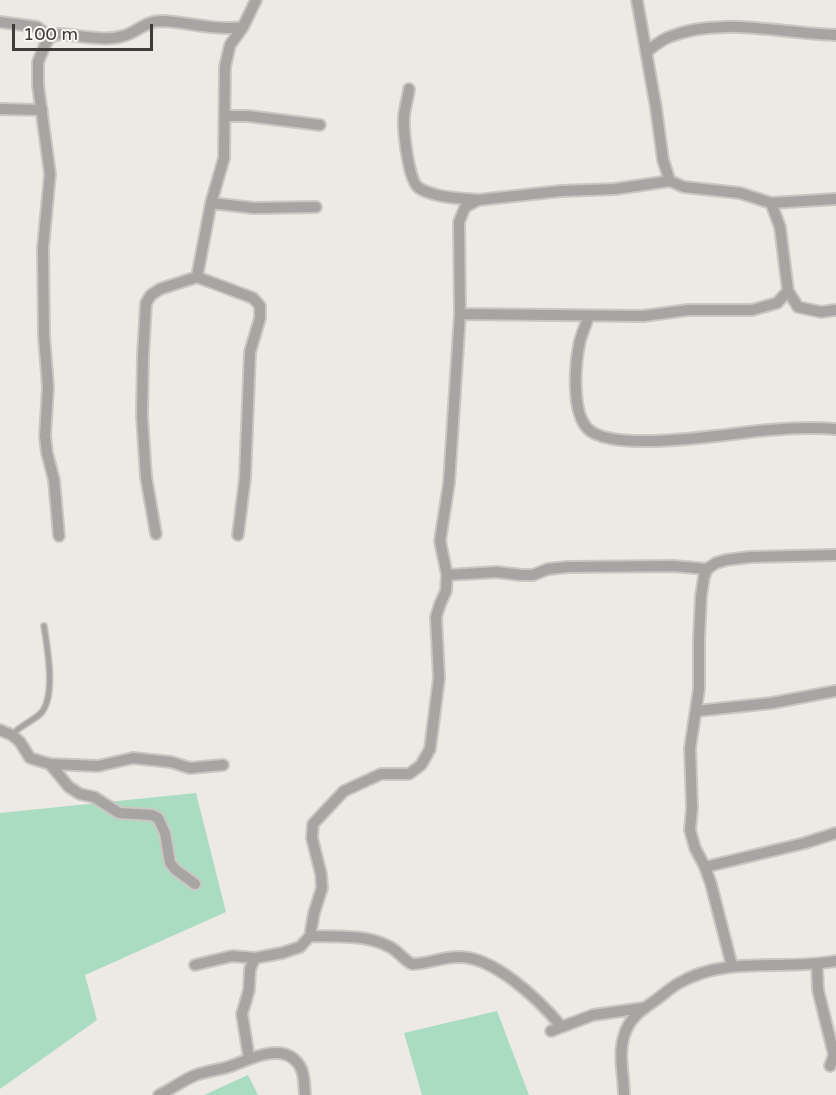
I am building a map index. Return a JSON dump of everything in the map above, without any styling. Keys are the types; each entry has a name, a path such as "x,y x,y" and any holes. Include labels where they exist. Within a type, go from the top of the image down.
{"street":[{"path":"197,277 211,203 224,158 225,67 230,45 243,27 256,0"},
{"path":"637,0 663,160 670,181"},
{"path":"59,536 54,480 45,436 48,387 44,336 43,248 50,174 38,85 38,62 45,45 51,37 58,34 110,39 123,36 148,23 159,21 221,29 243,27"},
{"path":"0,22 37,27 51,37"},
{"path":"646,52 668,37 703,28 752,28 836,35"},
{"path":"409,89 404,121 409,167 414,183 418,188 446,196 478,200 615,189 670,181 684,187 740,193 771,203 836,199"},
{"path":"0,109 42,110"},
{"path":"225,116 248,116 320,125"},
{"path":"195,965 232,956 255,958 300,947 310,936 322,888 312,838 313,824 344,791 381,774 409,774 421,765 430,749 439,678 436,618 446,591 447,574 440,540 448,483 460,314 459,222 465,207 478,200"},
{"path":"211,203 254,208 316,207"},
{"path":"771,203 780,227 788,291 798,307 821,312 836,310"},
{"path":"156,534 146,477 142,416 146,303 160,289 197,277 253,298 260,306 260,318 250,352 245,478 238,535"},
{"path":"460,314 643,316 688,310 752,310 777,303 788,291"},
{"path":"589,316 580,341 576,401 582,420 589,430 619,441 640,441 721,436 770,429 836,429"},
{"path":"447,574 497,572 533,575 548,568 568,567 674,566 707,569 726,560 750,557 836,555"},
{"path":"707,569 701,596 699,689 690,748 692,798 690,831 695,848 705,867 732,966"},
{"path":"696,711 772,703 836,691"},
{"path":"0,730 12,735 20,742 30,758 50,764 98,766 134,758 171,762 190,768 223,765"},
{"path":"50,764 69,787 80,794 94,797 119,813 152,815 158,818 165,833 170,863 195,884"},
{"path":"705,867 805,843 836,833"},
{"path":"310,936 346,936 388,945 412,964 461,956 479,961 522,987 556,1028 593,1015 643,1008"},
{"path":"249,1058 242,1014 249,990 250,969 255,958"},
{"path":"624,1095 621,1052 624,1034 633,1018 643,1008 680,982 732,966 817,964 836,961"},
{"path":"817,964 818,990 834,1055 830,1066"},
{"path":"159,1095 197,1074 233,1065 249,1058 281,1053 296,1060 300,1066 304,1077 305,1095"}],"lane":[{"path":"12,735 19,727 42,712 46,703 50,666 44,626"}],"green space":[{"path":"196,793 226,912 85,975 97,1020 0,1089 0,813"},
{"path":"497,1011 529,1095 422,1095 404,1033"},
{"path":"248,1075 258,1095 204,1095"}]}
